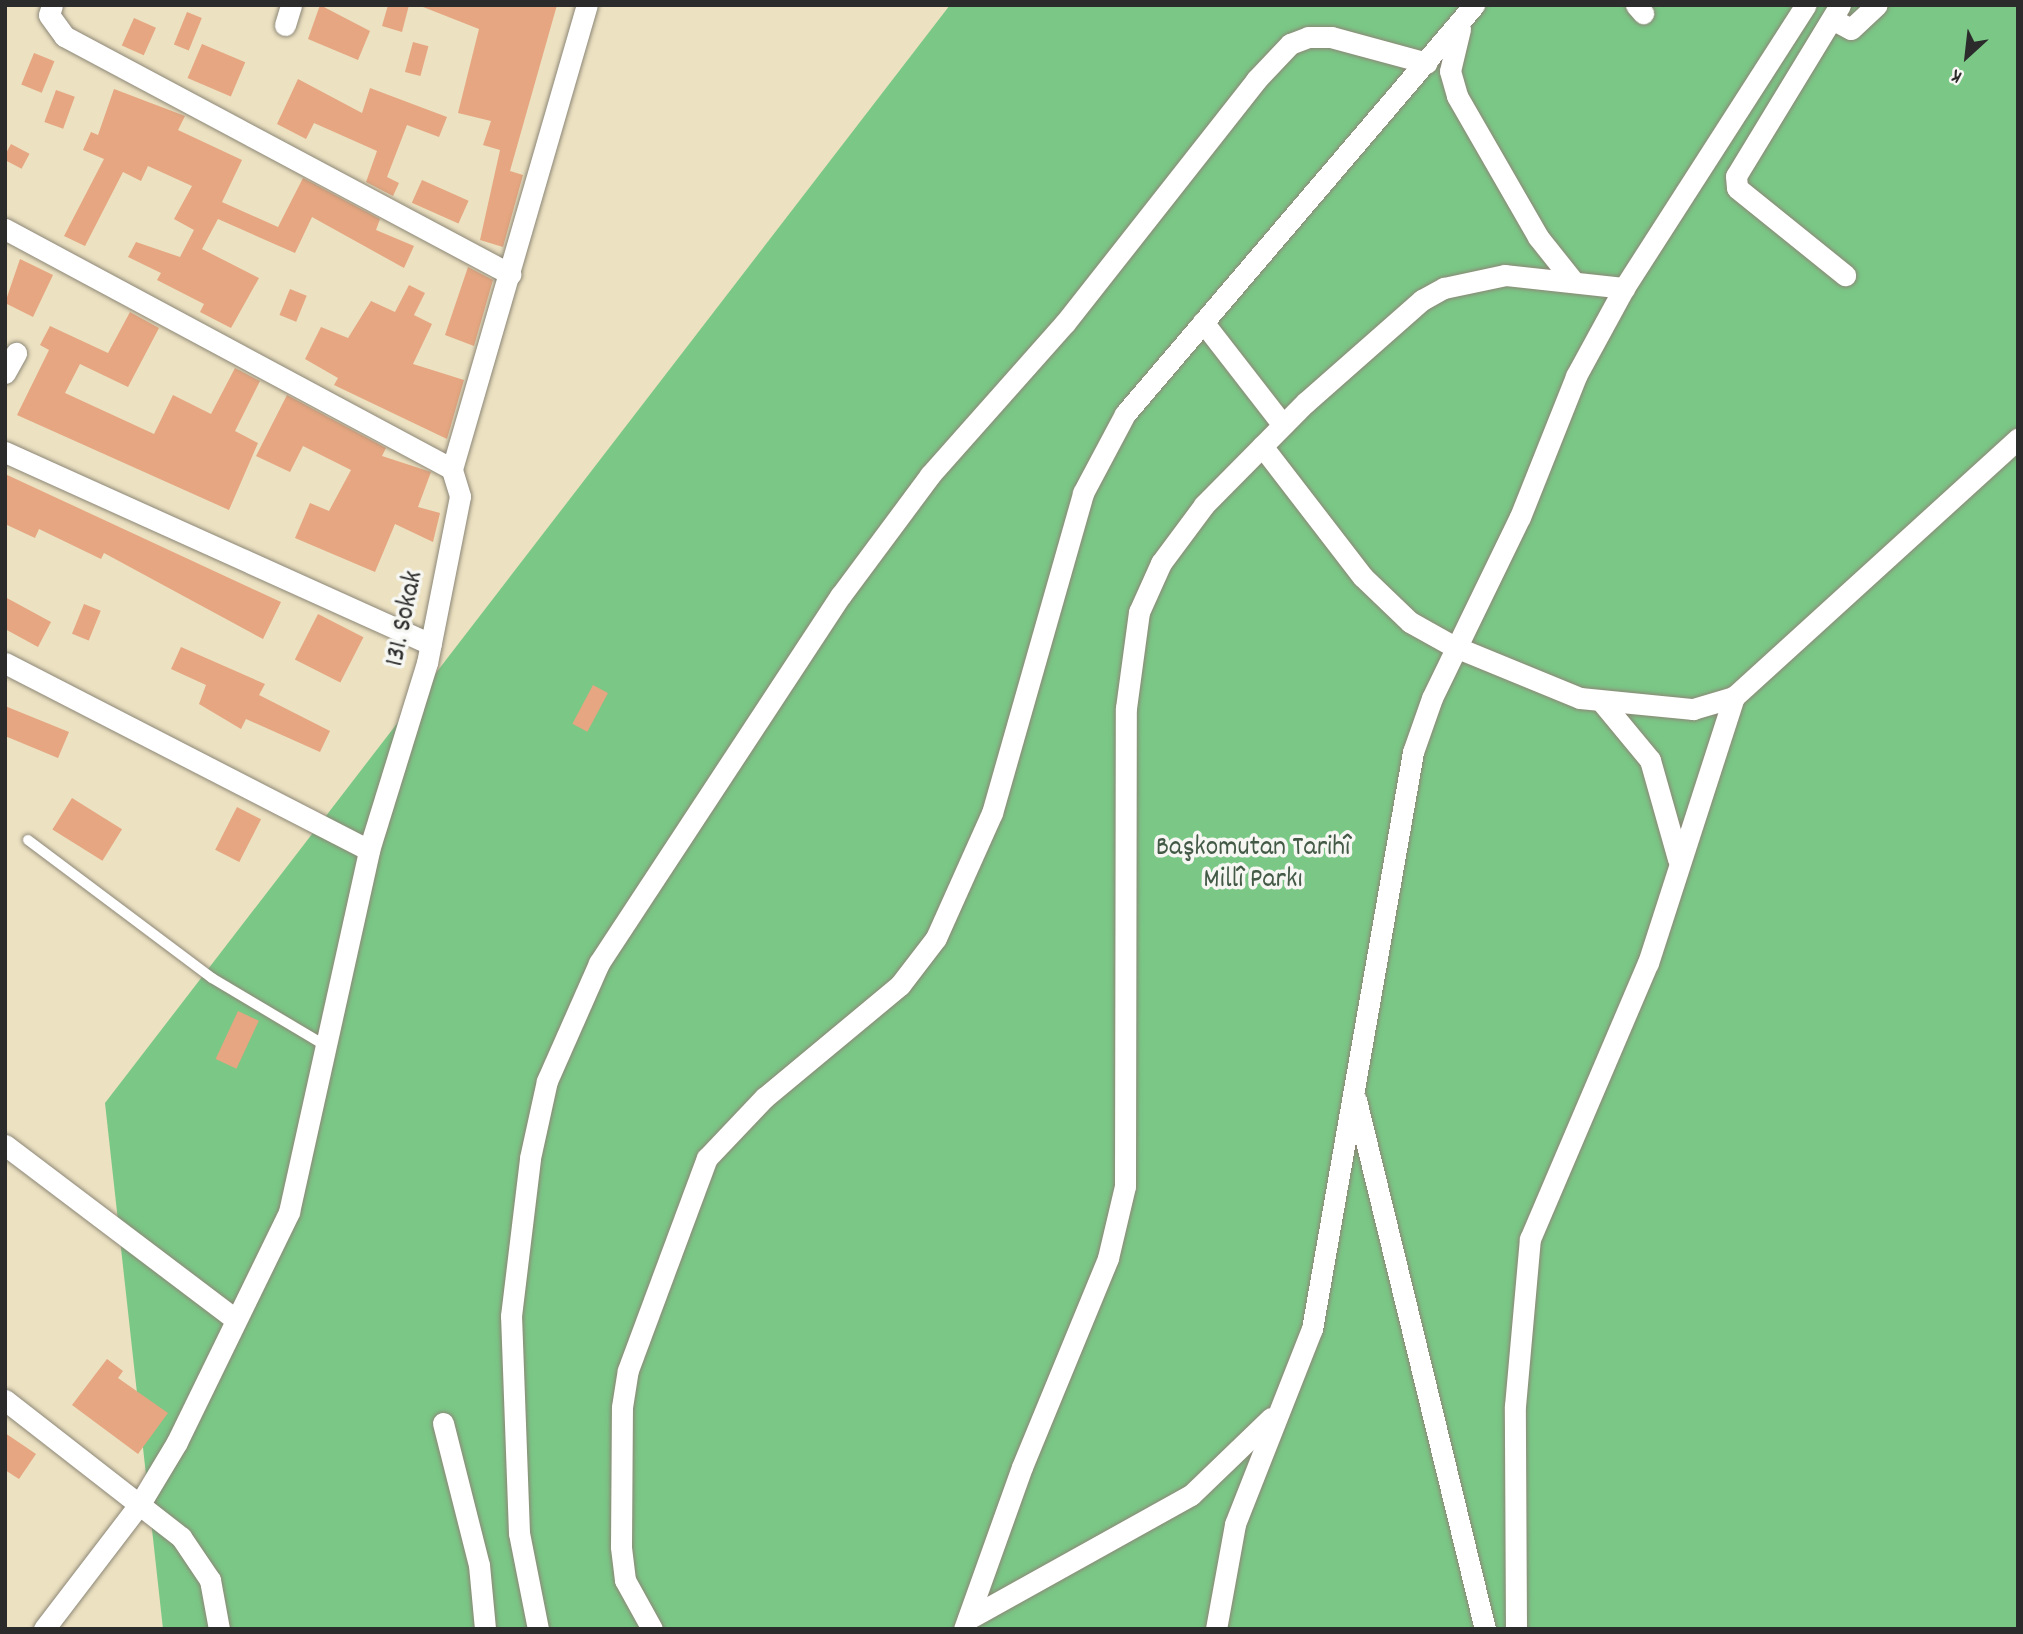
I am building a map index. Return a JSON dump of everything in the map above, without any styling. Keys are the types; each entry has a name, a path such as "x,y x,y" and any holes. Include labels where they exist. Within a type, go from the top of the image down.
{"street":[{"path":"52,5 49,15 64,36 510,274"},
{"path":"1216,1629 1235,1524 1312,1329 1413,752 1453,646 1504,554 1576,376 1624,288 1806,5"},
{"path":"1845,275 1737,188 1736,176 1836,12 1851,29 1877,5"},
{"name":"131. Sokak","path":"44,1629 141,1502 289,1212 369,850 431,644 460,496 452,469 510,274 583,6"},
{"path":"1469,11 1451,71 1457,96 1538,237 1573,281"},
{"path":"652,1629 625,1580 621,1546 622,1407 628,1370 693,1188 707,1158 730,1132 900,985 936,938 992,813 1083,493 1125,414 1469,11"},
{"path":"538,1629 519,1533 511,1316 547,1081 599,963 866,562 930,475 1065,323 1256,80 1290,44 1308,37 1331,37 1427,63"},
{"path":"5,229 452,469"},
{"path":"966,1624 1021,1467 1108,1258 1125,1186 1126,708 1139,612 1161,563 1204,505 1283,425 1388,325 1444,288 1505,275 1624,288"},
{"path":"1203,322 1283,425"},
{"path":"5,373 16,353"},
{"path":"1262,446 1363,577 1410,622 1453,646 1602,702 1693,709 1734,697 2018,439"},
{"path":"5,452 431,644"},
{"path":"5,663 369,850"},
{"path":"1517,1629 1515,1406 1530,1239 1648,963 1734,697"},
{"path":"1602,702 1650,760 1677,836 1679,869"},
{"path":"1354,1093 1485,1629"},
{"path":"5,1145 235,1319"},
{"path":"5,1400 141,1502 201,1559 219,1629"},
{"path":"966,1624 1191,1494 1278,1412"},
{"path":"443,1423 479,1565 485,1629"}],"lane":[{"path":"28,841 212,978 326,1046"}],"green space":[{"name":"Başkomutan Tarihî Millî Parkı","path":"950,5 2018,5 2018,1629 163,1629 105,1103"}],"building":[{"path":"320,5 370,31 358,60 308,39"},
{"path":"388,5 409,5 402,32 382,26"},
{"path":"418,5 557,5 510,171 523,175 503,247 480,240 500,150 483,145 491,121 458,113 479,29"},
{"path":"187,12 202,18 189,50 174,44"},
{"path":"134,18 156,28 144,55 122,45"},
{"path":"413,42 428,46 420,76 405,72"},
{"path":"202,44 245,62 231,96 188,78"},
{"path":"34,53 54,61 42,93 21,85"},
{"path":"298,79 362,113 370,88 447,117 439,137 407,125 387,177 399,183 393,196 366,182 377,151 314,123 306,139 277,124"},
{"path":"114,89 185,116 178,130 242,160 222,202 278,227 303,178 380,219 376,230 414,246 404,268 312,217 295,253 218,219 202,249 259,278 231,328 200,312 204,304 157,280 161,273 128,257 136,242 180,257 194,230 174,219 192,186 148,166 141,181 123,172 85,246 64,236 104,159 83,150 91,132 98,135"},
{"path":"56,90 75,97 63,129 44,122"},
{"path":"11,144 30,154 22,169 5,160"},
{"path":"422,180 469,201 458,224 412,203"},
{"path":"20,259 53,275 33,317 5,303"},
{"path":"468,267 493,280 474,346 445,335"},
{"path":"409,285 425,293 414,315 432,324 413,364 464,380 447,439 334,385 338,378 305,359 321,327 348,338 371,301 395,312"},
{"path":"290,289 307,296 296,322 280,315"},
{"path":"130,312 159,328 128,387 80,364 65,393 154,434 173,395 211,414 235,368 260,381 235,431 258,443 229,510 17,415 49,350 40,345 50,326 108,353"},
{"path":"287,395 386,448 382,456 431,472 418,507 440,513 433,542 395,524 375,572 295,538 310,503 329,511 351,470 303,446 290,472 256,456"},
{"path":"5,474 281,602 263,639 104,553 101,559 39,529 35,538 5,524"},
{"path":"5,597 51,622 38,647 5,629"},
{"path":"84,604 101,611 89,640 72,634"},
{"path":"318,614 363,637 340,683 295,659"},
{"path":"181,647 265,684 259,695 330,731 320,752 246,719 241,729 199,704 206,685 171,669"},
{"path":"593,685 608,693 587,732 572,724"},
{"path":"5,706 69,732 58,758 5,736"},
{"path":"72,798 122,829 102,861 52,829"},
{"path":"237,807 261,819 239,862 215,850"},
{"path":"238,1011 259,1021 236,1069 216,1059"},
{"path":"107,1359 123,1371 118,1378 168,1413 138,1454 72,1405"},
{"path":"5,1433 36,1454 19,1479 5,1470"}]}
